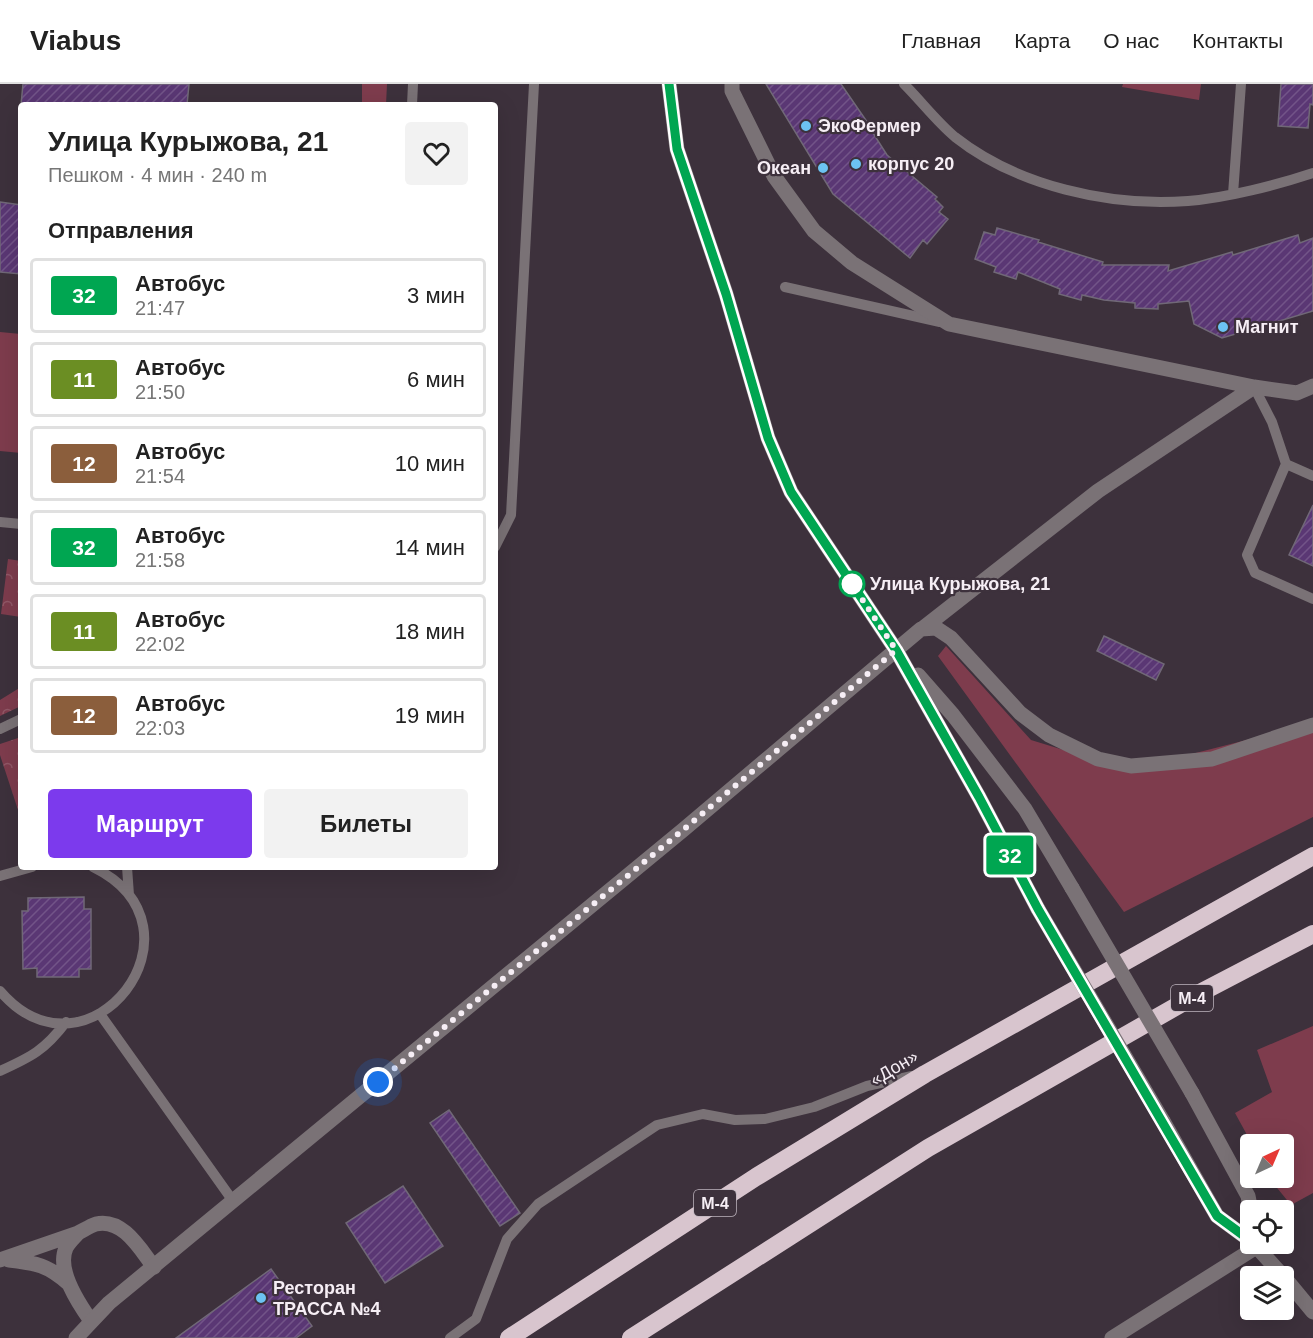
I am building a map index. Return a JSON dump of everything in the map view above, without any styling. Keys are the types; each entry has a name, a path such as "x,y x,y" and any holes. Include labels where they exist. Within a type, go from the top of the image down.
{"highway":[{"name":"«Дон»","path":"509,1338 756,1177 924,1074 1313,856"},
{"name":"М-4","path":"631,1338 928,1148 1198,994 1313,934"}],"street":[{"path":"669,84 677,149 726,294 768,438 791,492 896,650 979,797 1038,909 1217,1216 1240,1233"},
{"path":"732,87 774,176 814,231 852,263 949,324 1254,387 1297,393 1313,386"},
{"path":"76,1338 109,1303 674,837 921,629 1098,491 1254,387"},
{"path":"921,629 936,628 951,638 1020,713 1049,735 1098,759 1131,766 1212,759 1313,725"},
{"path":"896,650 953,715 1025,809 1192,1093 1249,1200"},
{"path":"2,1260 78,1233 96,1224 115,1225 131,1238 154,1267"},
{"path":"78,1233 66,1248 64,1265 69,1284 91,1321"},
{"path":"1112,1338 1240,1254"},
{"path":"1264,1254 1274,1266"},
{"path":"2,1260 38,1263 55,1272 69,1284"},
{"path":"1294,1289 1313,1312"}],"lane":[{"path":"412,84 412,102"},
{"path":"498,542 511,515 534,84"},
{"path":"904,84 955,137 1010,172 1069,192 1142,201 1189,201 1233,194 1313,173"},
{"path":"1233,194 1241,84"},
{"path":"785,287 949,324"},
{"path":"1254,387 1272,422 1286,464 1247,555 1255,573 1313,600"},
{"path":"1286,464 1313,476"},
{"path":"0,522 18,524"},
{"path":"0,729 18,720"},
{"path":"0,876 21,870"},
{"path":"100,870 106,873 129,895"},
{"path":"0,991 21,1010 35,1017 66,1022 100,1014 122,997 139,970 143,955 142,924 129,895 127,870"},
{"path":"100,1014 233,1201"},
{"path":"0,1071 41,1050 66,1022"},
{"path":"450,1338 476,1319 507,1239 538,1204 657,1125 703,1114 735,1120 765,1119 814,1107 867,1086 924,1074"}],"green space":[{"path":"362,84 387,84 386,102 362,102"},
{"path":"1123,84 1201,84 1199,100 1122,87"},
{"path":"0,332 18,334 18,453 0,451"},
{"path":"8,559 18,561 18,617 1,614"},
{"path":"946,646 1031,740 1129,770 1313,723 1313,817 1124,912 938,656"},
{"path":"18,689 18,707 0,716 0,700"},
{"path":"18,738 18,810 0,755 0,744"},
{"path":"1313,1026 1313,1193 1294,1203 1294,1200 1287,1200 1277,1188 1294,1188 1294,1134 1247,1134 1235,1113 1272,1092 1257,1050"}],"building":[{"path":"23,84 189,84 187,102 21,102"},
{"path":"766,84 841,84 887,155 937,197 935,199 943,207 939,212 948,219 927,244 923,240 910,258 833,194"},
{"path":"1281,84 1313,84 1313,105 1310,104 1308,128 1278,126"},
{"path":"0,202 18,205 18,274 0,272"},
{"path":"997,228 1103,262 1102,265 1169,265 1168,271 1232,252 1233,255 1298,235 1300,243 1313,238 1313,311 1222,338 1194,324 1189,301 1158,304 1158,309 1135,308 1135,303 1082,295 1081,300 1059,294 1060,289 1018,272 1016,279 994,272 996,267 975,259 984,232 995,235"},
{"path":"1313,505 1313,566 1289,555"},
{"path":"1104,636 1164,664 1156,680 1097,651"},
{"path":"84,897 84,909 91,909 91,969 79,969 79,977 37,977 37,968 23,969 22,911 28,911 28,898"},
{"path":"449,1110 520,1213 500,1226 430,1123"},
{"path":"403,1186 443,1246 385,1283 346,1223"},
{"name":"Ресторан ТРАССА №4","path":"271,1269 312,1326 296,1338 176,1338"}],"bus line":[{"name":"32","path":"669,84 677,149 726,294 768,438 791,492 896,650 979,797 1038,909 1217,1216 1240,1233"}],"place":[{"name":"ЭкоФермер","path":"806,126"},
{"name":"корпус 20","path":"856,164"},
{"name":"Океан","path":"823,168"},
{"name":"Магнит","path":"1223,327"},
{"name":"Улица Курыжова, 21","path":"852,584"},
{"name":"Ресторан ТРАССА №4","path":"261,1298"}],"route":[{"path":"378,1082 683,830 896,650 852,584"}]}
